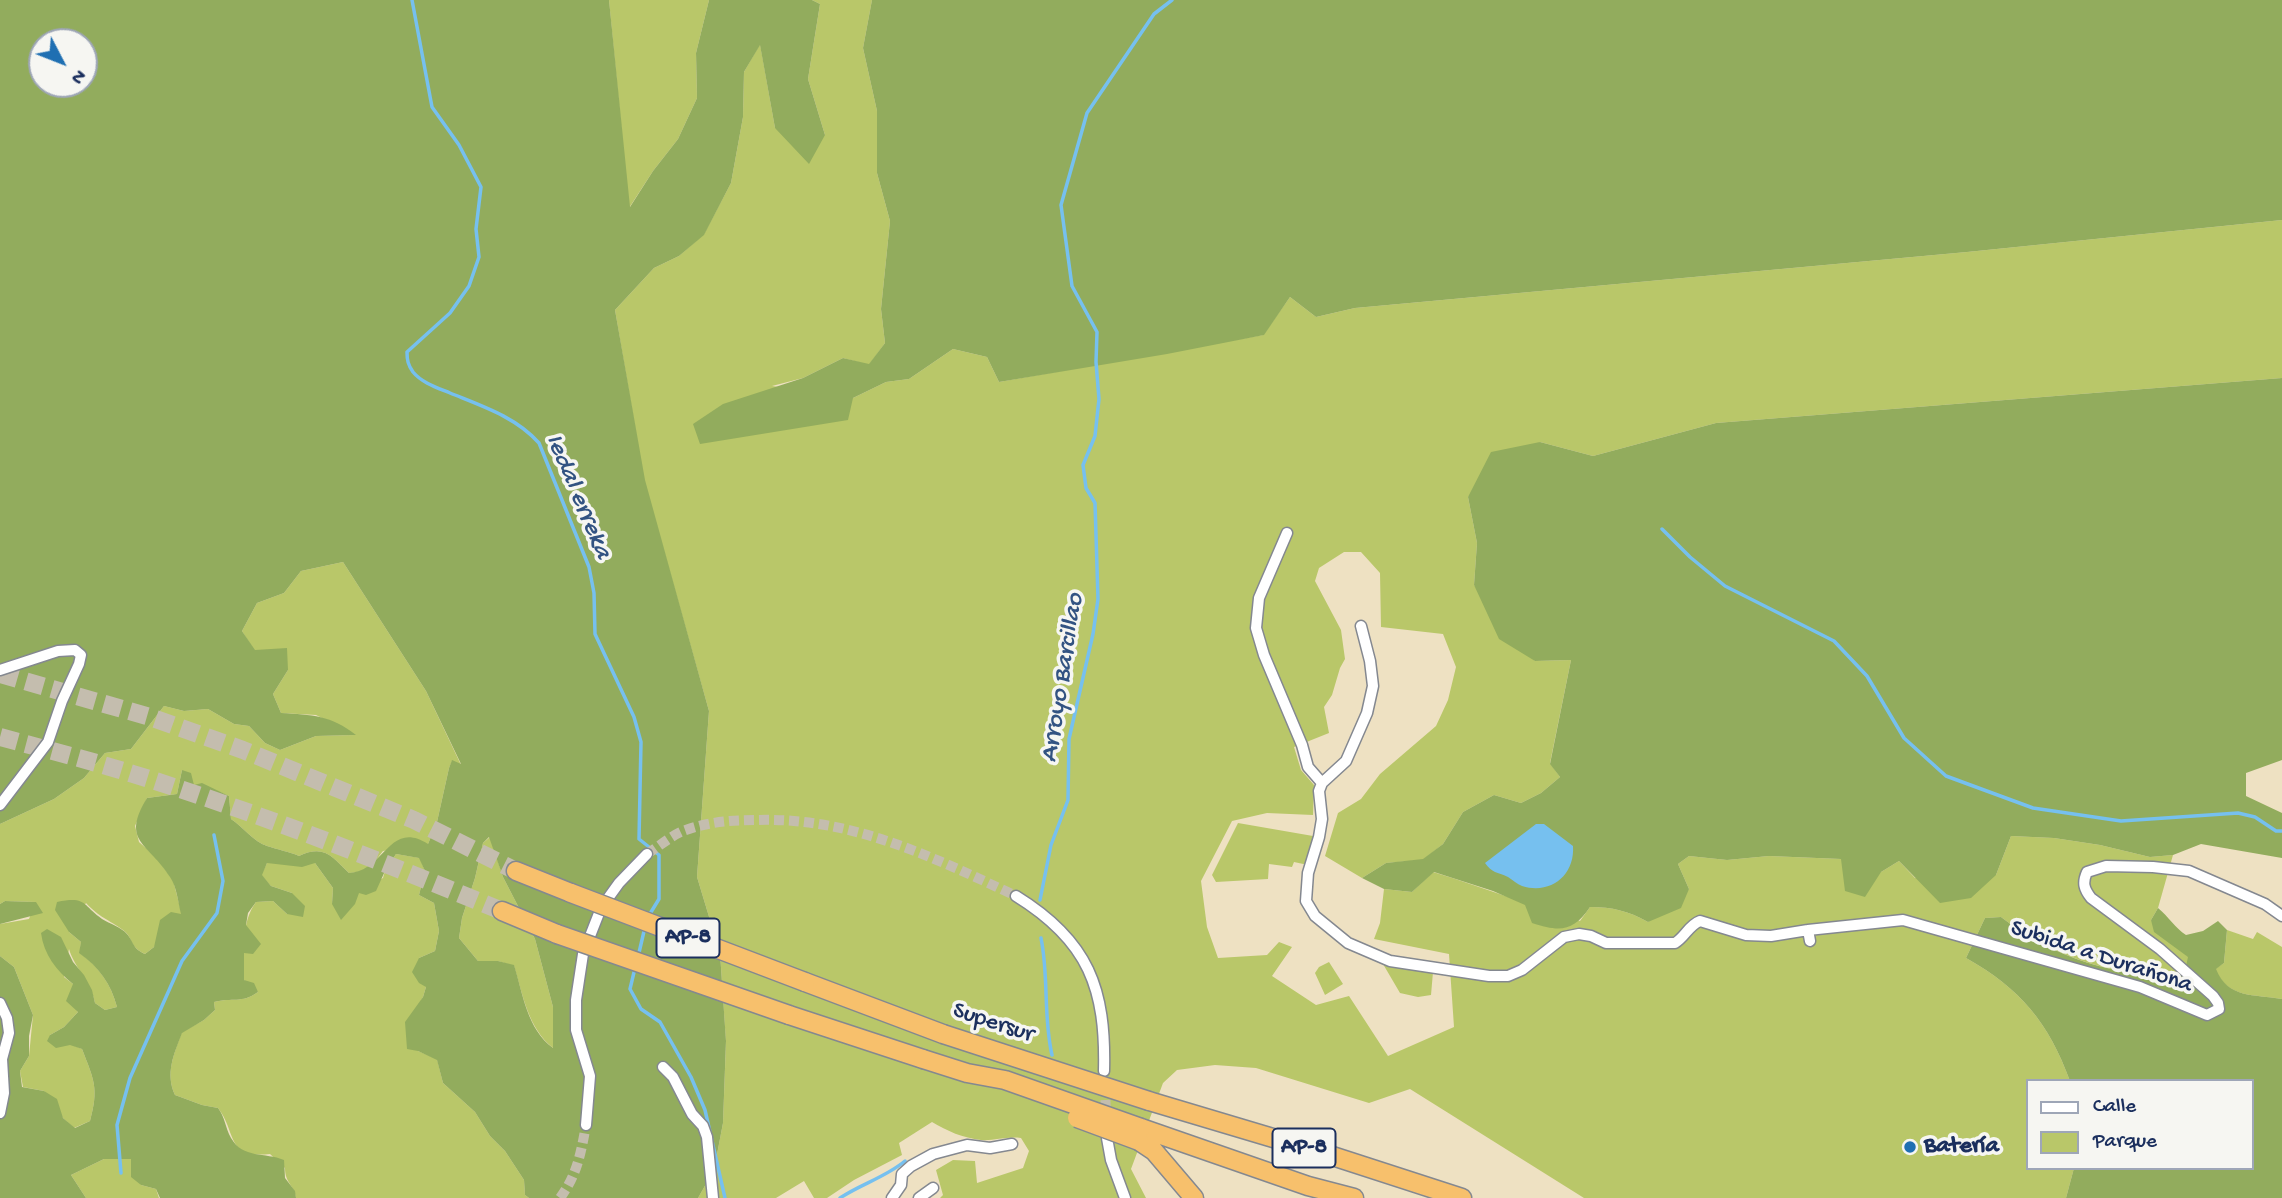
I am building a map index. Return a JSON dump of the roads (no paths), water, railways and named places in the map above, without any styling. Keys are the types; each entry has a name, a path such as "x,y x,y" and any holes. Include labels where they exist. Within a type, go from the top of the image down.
{"highway":[{"name":"Supersur","path":"516,871 943,1034 1462,1198"},
{"name":"AP-8","path":"502,911 556,934 967,1073 1000,1090 1354,1198"},
{"name":"AP-8","path":"1140,1134 1194,1198"}],"street":[{"path":"1287,533 1259,598 1256,628 1308,767 1322,783 1346,761 1367,713 1373,685 1361,626"},
{"path":"0,670 58,651 75,650 81,655 48,742 0,805"},
{"name":"Subida a Durañona","path":"1322,783 1319,790 1322,819 1320,837 1308,873 1306,901 1315,916 1348,943 1390,961 1498,976 1507,976 1522,970 1564,937 1578,934 1606,943 1675,943 1682,939 1694,923 1700,921 1746,935 1771,936 1903,920 2140,987 2207,1015 2219,1009 2213,996 2161,949 2091,898 2084,889 2087,872 2106,866 2189,871 2265,904 2282,916"},
{"path":"586,1125 590,1076 576,1030 576,1000 583,954 601,908 619,883 647,854"},
{"path":"1016,896 1055,925 1086,965 1097,992 1103,1018 1104,1071"},
{"path":"1808,930 1810,942"},
{"path":"0,1003 7,1018 9,1033 2,1059 4,1093 0,1113"},
{"path":"663,1067 673,1077 692,1114 703,1126 707,1137 713,1198"},
{"path":"1107,1139 1125,1198"},
{"path":"892,1198 901,1185 902,1174 933,1154 967,1145 990,1148 1012,1144"},
{"path":"919,1198 933,1188"}],"water":[{"path":"1536,824 1544,824 1573,846 1573,856 1565,874 1551,885 1533,888 1522,886 1492,871 1485,863"}],"waterway":[{"name":"Iedal erreka","path":"412,0 432,107 459,145 481,187 476,229 479,257 469,286 450,313 407,352 408,362 413,372 425,382 498,413 520,426 539,443 589,567 594,593 595,634 634,717 641,742 639,839 659,855 659,899 648,917"},
{"name":"Arroyo Barcillao","path":"1040,900 1051,845 1068,800 1069,739 1093,634 1098,599 1095,503 1086,488 1083,465 1095,436 1099,399 1097,332 1072,286 1061,205 1087,113 1154,14 1172,0"},
{"path":"1662,529 1725,586 1834,641 1867,676 1904,738 1946,776 2033,808 2121,821 2238,813 2255,817 2276,831 2282,831"},
{"path":"121,1173 117,1125 130,1078 182,961 217,913 223,881 214,835"},
{"name":"Iedal erreka","path":"638,957 645,927"},
{"name":"Arroyo Barcillao","path":"1041,938 1052,1055"},
{"name":"Iedal erreka","path":"635,968 630,989 641,1009 660,1022 691,1077 705,1110 725,1198"},
{"name":"Arroyo Barcillao","path":"840,1198 890,1172 905,1161"}],"tunnel":[{"path":"0,674 150,717 243,750 414,820 516,871"},
{"path":"0,737 116,769 227,805 502,911"},
{"path":"647,854 678,833 701,825 738,820 792,821 825,825 891,842 1016,896"},
{"path":"1105,1085 1106,1119"},
{"path":"560,1198 574,1172 586,1125"}],"place":[{"name":"Batería","path":"1910,1147"}]}
